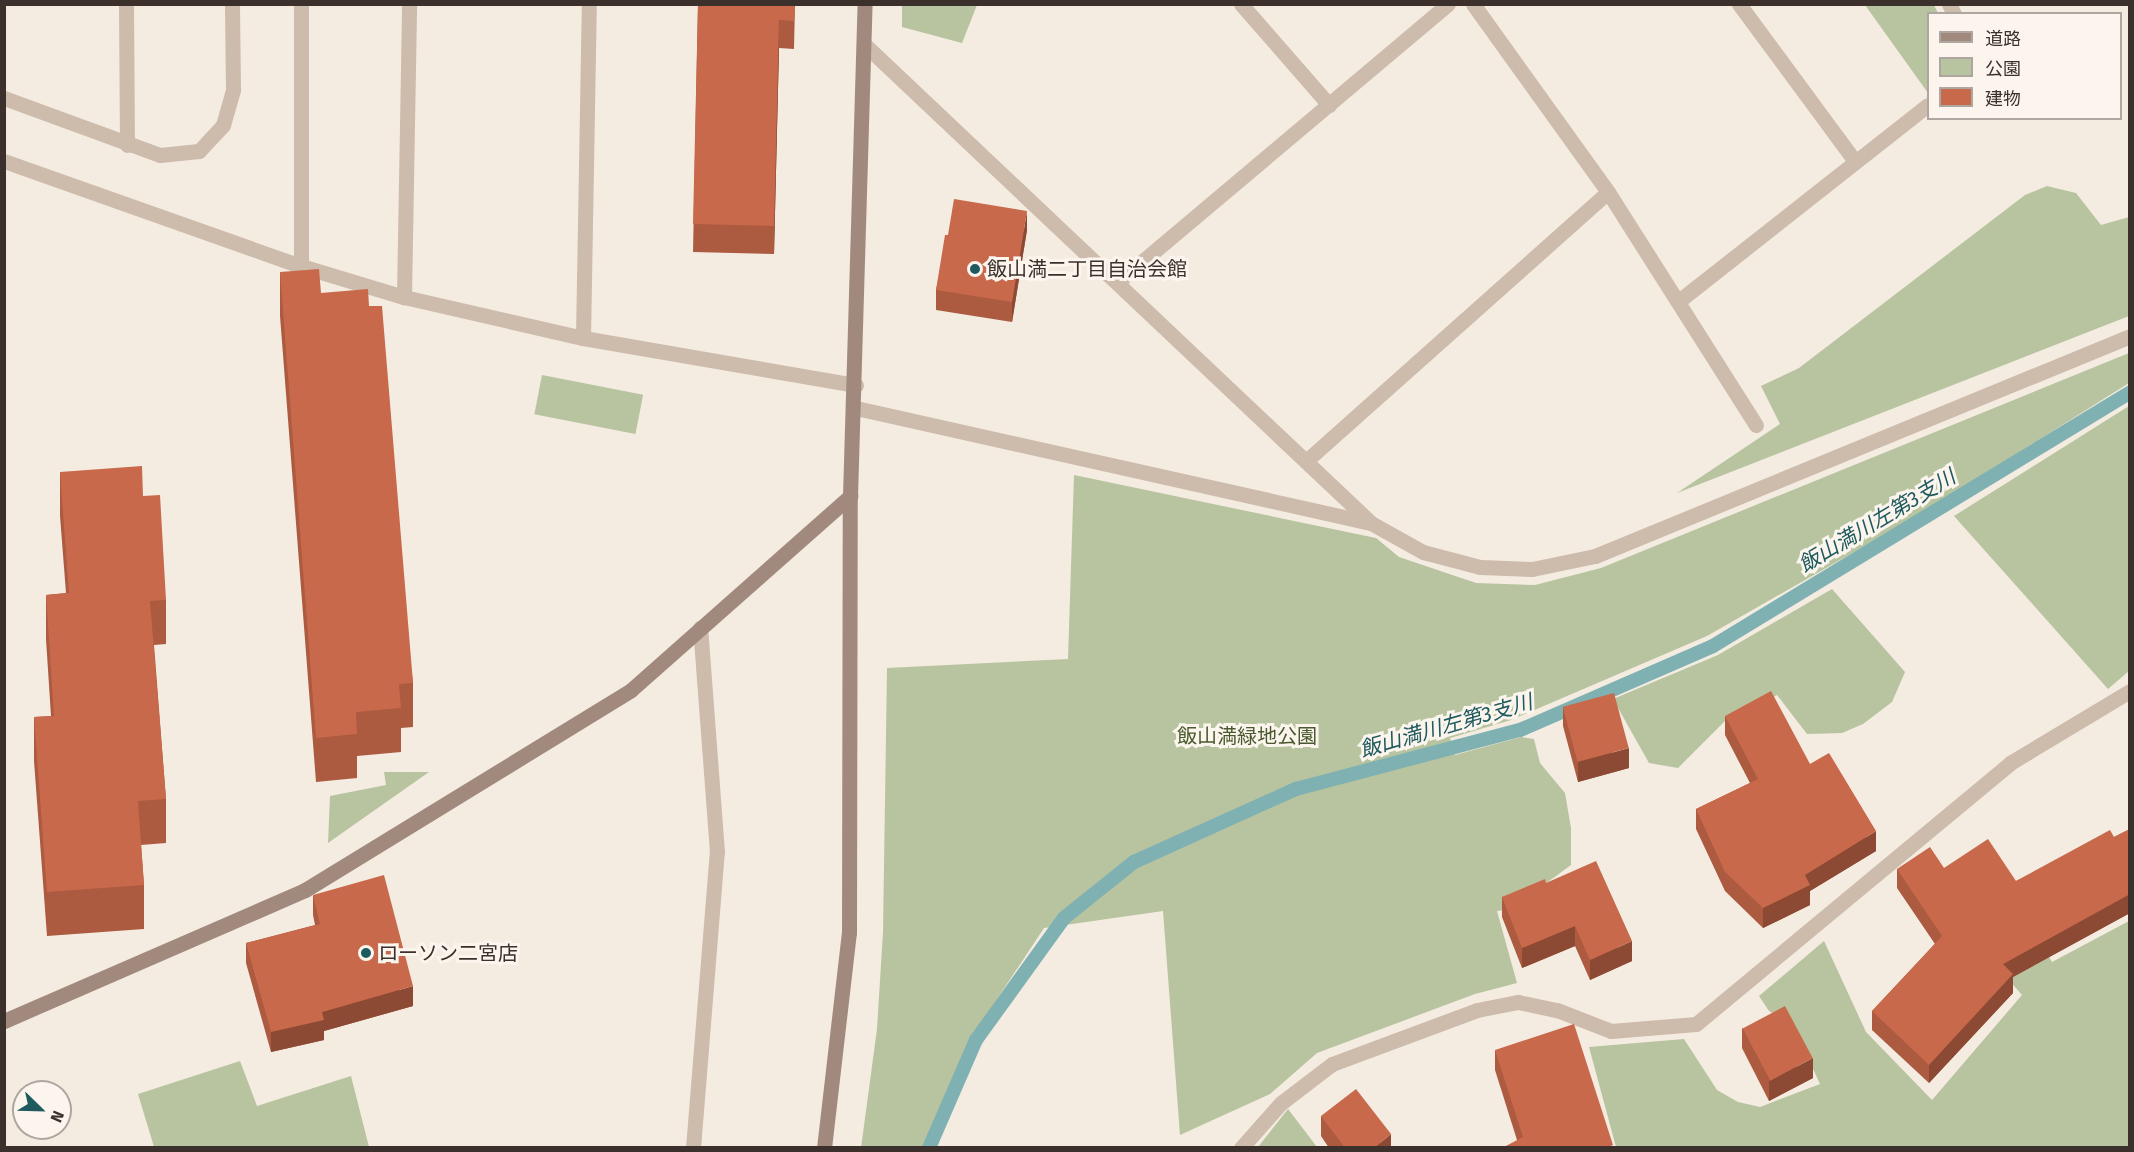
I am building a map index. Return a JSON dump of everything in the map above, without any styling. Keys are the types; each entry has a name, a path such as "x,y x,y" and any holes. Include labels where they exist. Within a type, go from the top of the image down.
{"street":[{"path":"126,4 127,145"},
{"path":"4,98 127,145 160,155 199,151 223,125 232,89 232,4"},
{"path":"301,4 301,267"},
{"path":"404,297 409,4"},
{"path":"583,338 589,4"},
{"path":"824,1148 849,933 850,496 856,408 865,4"},
{"path":"1241,4 1329,105"},
{"path":"1119,281 1448,4"},
{"path":"1473,4 1608,192 1680,300 1756,425"},
{"path":"1739,4 1854,160"},
{"path":"864,44 1119,281 1371,523 1423,552 1480,567 1532,569 1569,563 2130,336"},
{"path":"1680,300 1854,160 1927,106"},
{"path":"4,161 301,267 404,297 583,338 856,385"},
{"path":"1306,461 1608,192"},
{"path":"856,408 1371,523"},
{"path":"4,1021 305,890 632,690 850,496"},
{"path":"693,1148 717,852 700,628"},
{"path":"1242,1147 1281,1103 1332,1064 1477,1010 1518,1002 1557,1010 1611,1031 1696,1024 2010,763 2130,691"}],"green space":[{"path":"902,4 977,5 962,43 902,27"},
{"path":"1865,5 1934,5 1938,12 1927,12 1927,92"},
{"path":"2047,186 2076,193 2101,225 2129,217 2129,316 1677,493 1780,424 1761,386 1799,368 2025,195"},
{"name":"飯山満緑地公園","path":"2129,353 2129,383 1924,512 1707,636 1511,720 1450,738 1455,755 1521,737 1534,739 1540,763 1565,793 1571,828 1571,865 1511,909 1497,911 1517,983 1475,994 1317,1053 1270,1094 1180,1135 1163,911 1044,928 970,1040 923,1147 861,1148 877,1029 883,932 887,668 1068,659 1074,475 1376,538 1399,557 1476,583 1535,585 1601,568"},
{"path":"542,375 643,395 635,434 534,414"},
{"path":"2129,406 2129,671 2108,689 1954,516"},
{"path":"1832,589 1905,672 1892,702 1863,724 1842,733 1807,734 1777,695 1726,720 1678,768 1649,763 1613,699 1718,655"},
{"path":"384,772 429,772 328,843 330,796 386,785"},
{"path":"2021,909 2052,962 2129,921 2129,1147 1616,1147 1589,1047 1684,1039 1717,1090 1738,1102 1760,1107 1820,1084 1792,1024 1769,1011 1759,996 1824,941 1866,1032 1932,1100 2022,995 1978,945"},
{"path":"240,1061 257,1106 351,1076 369,1147 154,1147 138,1094"},
{"path":"1288,1109 1317,1147 1258,1147"}],"building":[{"path":"698,4 795,4 794,21 779,20 774,226 693,224"},
{"name":"飯山満二丁目自治会館","path":"954,199 1027,211 1012,302 936,290 945,235 948,235"},
{"path":"319,269 321,293 368,289 369,306 382,306 413,683 399,684 401,708 356,712 357,734 316,738 280,272"},
{"path":"142,466 143,496 160,495 166,600 150,601 166,799 138,801 144,885 47,892 34,717 54,716 46,595 69,593 60,472"},
{"path":"1771,691 1810,764 1829,753 1876,831 1805,875 1810,885 1763,908 1725,872 1696,809 1758,779 1725,716"},
{"path":"1614,693 1629,748 1578,762 1563,707"},
{"path":"2130,829 2130,894 2003,964 2013,974 1929,1065 1872,1011 1942,936 1897,869 1930,847 1944,868 1988,839 2016,881 2110,830 2114,837"},
{"path":"1596,861 1632,941 1590,960 1575,926 1522,948 1502,897 1545,879 1546,883"},
{"path":"384,875 413,986 322,1012 324,1020 271,1032 246,943 320,924 313,895"},
{"path":"1785,1006 1813,1058 1770,1081 1743,1029"},
{"path":"1574,1024 1613,1145 1606,1148 1502,1148 1523,1137 1495,1050"},
{"path":"1356,1089 1391,1134 1374,1148 1345,1148 1321,1116"}],"waterway":[{"name":"飯山満川左第3支川","path":"929,1148 976,1040 1064,918 1134,862 1296,789 1520,730 1713,646 2130,392"}],"place":[{"name":"飯山満二丁目自治会館","path":"975,269"},
{"name":"ローソン二宮店","path":"366,953"}]}
